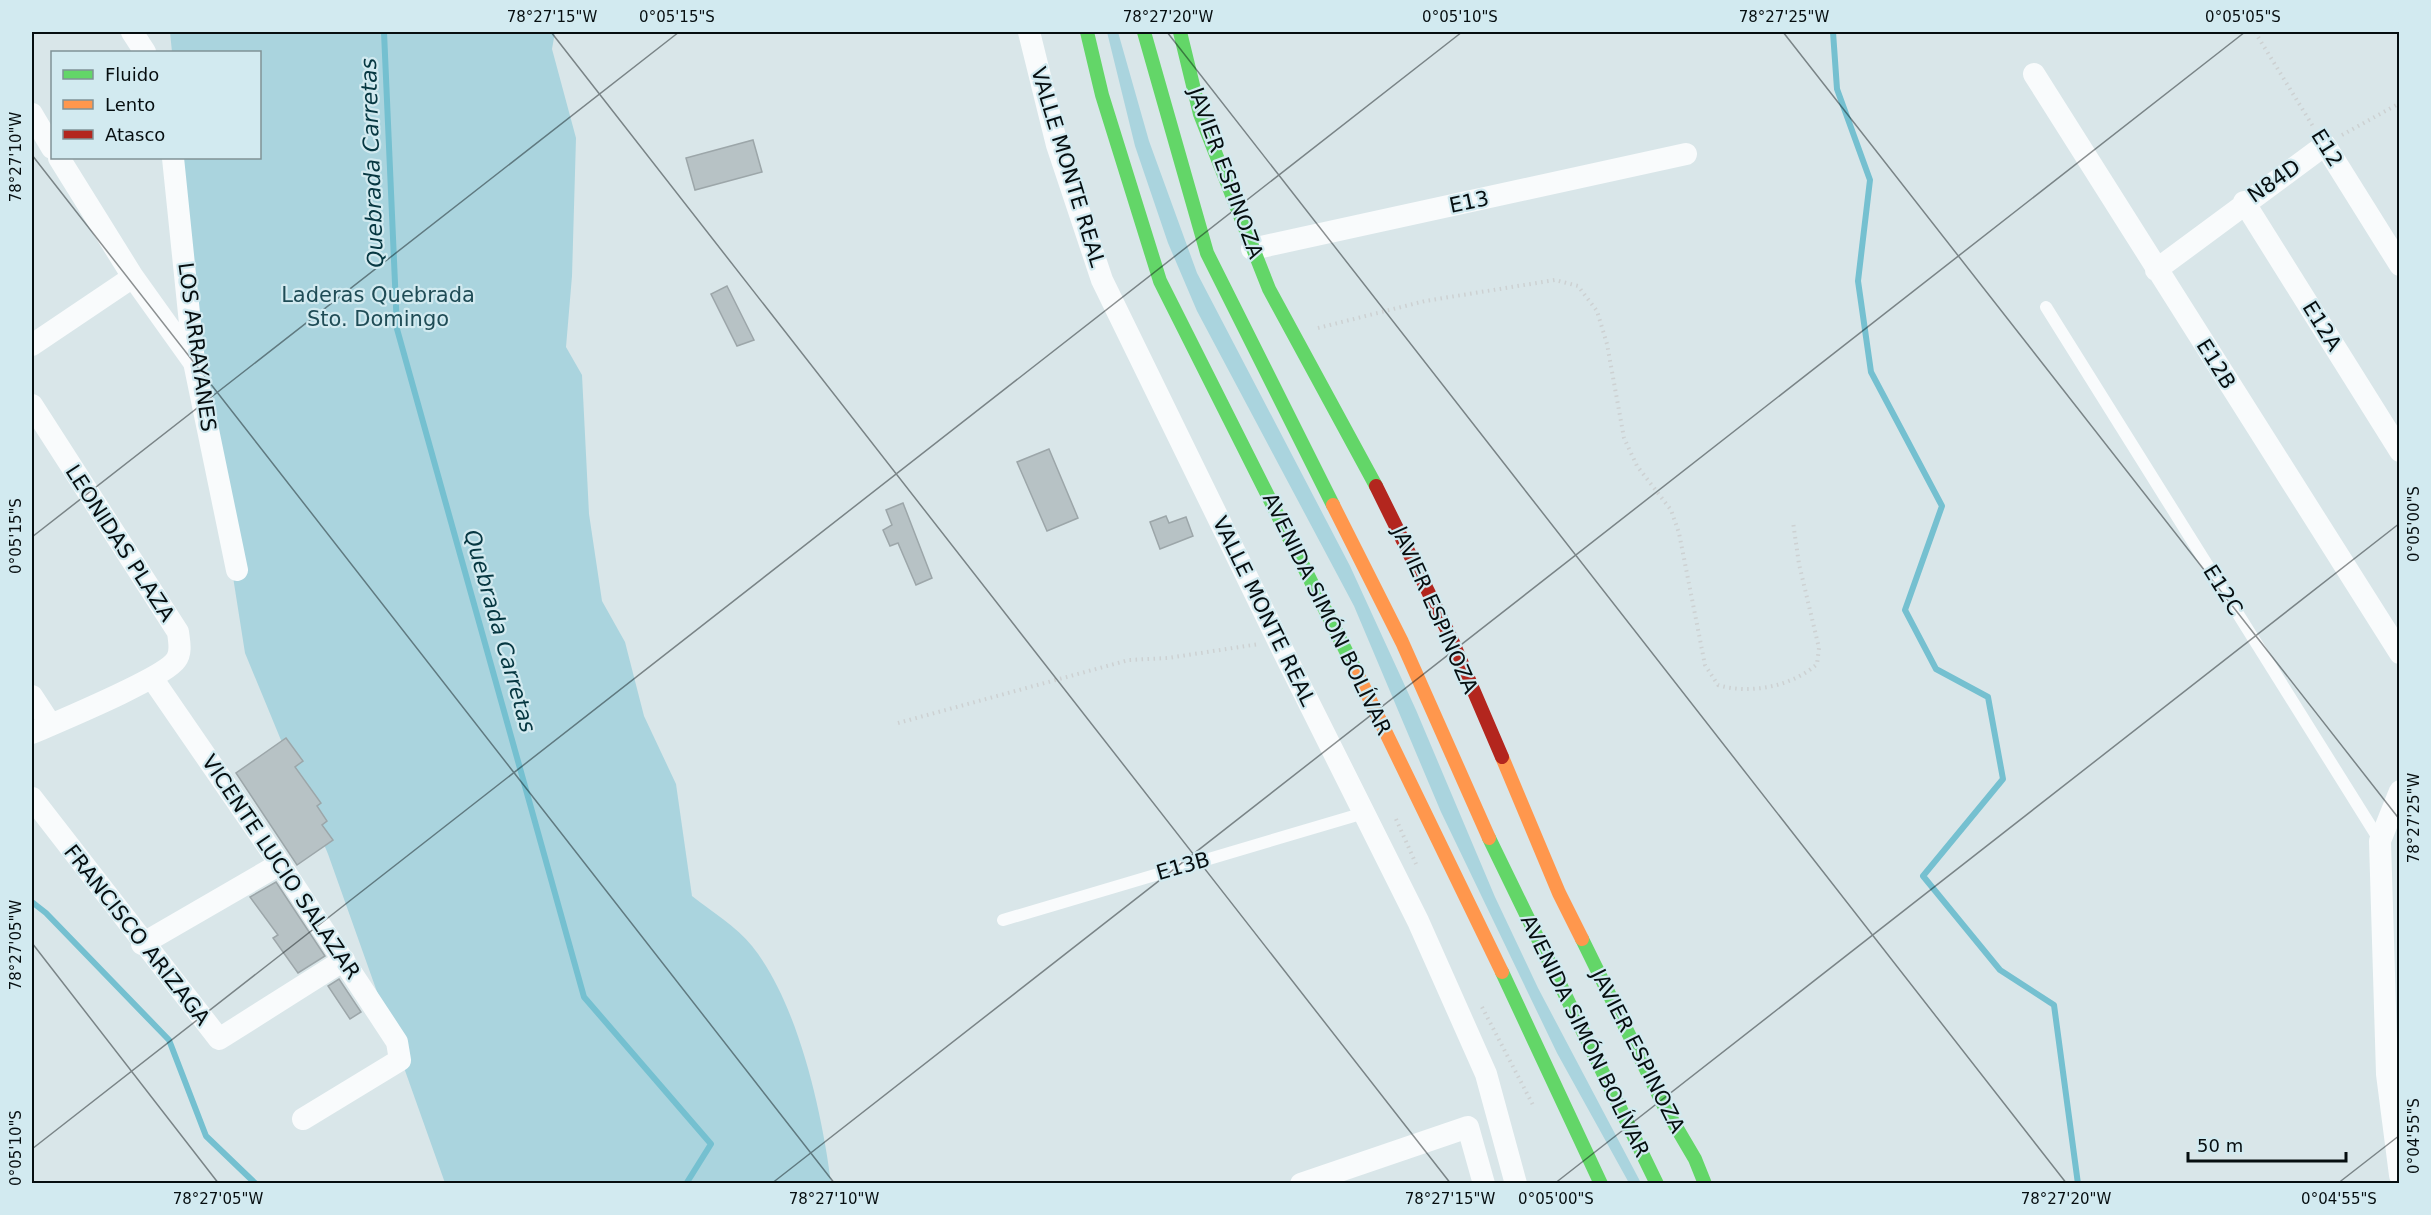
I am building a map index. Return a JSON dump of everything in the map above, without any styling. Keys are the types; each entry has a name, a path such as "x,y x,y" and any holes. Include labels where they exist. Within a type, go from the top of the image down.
{"main road":[{"name":"AVENIDA SIMÓN BOLÍVAR","path":"1087,32 1102,95 1160,281 1349,656 1477,918 1601,1184"},
{"name":"AVENIDA SIMÓN BOLÍVAR","path":"1144,32 1207,253 1402,642 1499,861 1657,1184"},
{"name":"JAVIER ESPINOZA","path":"1180,32 1200,114 1269,288 1393,517 1451,638 1559,893 1665,1108 1695,1159 1705,1184"}],"street":[{"path":"132,32 144,51"},
{"name":"VALLE MONTE REAL","path":"1029,32 1057,145 1102,280 1276,638 1418,921 1486,1074 1516,1184"},
{"name":"E12B","path":"2034,74 2400,653"},
{"path":"32,114 51,145"},
{"name":"N84D","path":"2156,270 2244,202 2325,145"},
{"name":"E12","path":"2325,145 2400,265"},
{"name":"E13","path":"1252,249 1686,154"},
{"path":"60,159 133,277 194,362"},
{"name":"LOS ARRAYANES","path":"173,159 194,362 237,570"},
{"name":"E12A","path":"2244,202 2400,450"},
{"path":"32,345 133,277"},
{"name":"LEONIDAS PLAZA","path":"32,405 178,632 180,649 176,660 152,678 41,729"},
{"name":"VICENTE LUCIO SALAZAR","path":"152,678 280,864 397,1042 400,1060 303,1119"},
{"path":"32,696 41,729"},
{"path":"2400,792 2380,841 2387,1074 2400,1175"},
{"name":"FRANCISCO ARIZAGA","path":"32,798 142,944 219,1039 344,960"},
{"name":"E12C","path":"2380,841 2400,873"},
{"path":"142,944 280,864"},
{"path":"2387,1074 2400,1094"},
{"path":"1300,1184 1468,1128 1484,1184"}],"lane":[{"name":"E12C","path":"2046,307 2380,841"},
{"name":"E13B","path":"1003,920 1364,813"}],"path":[{"name":"E12","path":"2254,32 2325,145"},
{"path":"2325,145 2400,103"},
{"path":"1294,334 1425,301 1555,280 1578,286 1597,311 1607,344 1624,438 1637,466 1671,510 1679,533 1705,665 1718,686 1736,691 1794,681 1817,664 1819,648 1799,564 1793,522"},
{"path":"898,723 1129,660 1168,658 1249,647 1276,638"}],"green space":[{"name":"Laderas Quebrada Sto. Domingo","path":"170,32 555,32 552,49 576,138 572,276 566,347 582,375 589,514 602,601 625,642 644,716 676,784 692,896 746,939 768,970 782,997 795,1027 814,1092 831,1183 445,1183 328,854 245,653 210,431 178,159 261,159 261,51 172,51"},
{"path":"1107,32 1118,32 1149,141 1197,273 1350,566 1416,710 1495,897 1538,988 1641,1183 1629,1183 1557,1053 1441,812 1354,606 1197,311 1168,243 1135,146"}],"building":[{"path":"753,140 762,172 695,190 686,158"},
{"path":"727,286 754,340 737,346 711,294"},
{"path":"1049,449 1078,518 1047,531 1017,462"},
{"path":"903,503 932,578 916,585 898,543 890,546 883,530 892,525 886,510"},
{"path":"1166,516 1169,523 1186,517 1193,536 1160,549 1150,522"},
{"path":"286,738 303,761 295,767 321,803 317,806 327,821 322,825 333,840 297,865 236,773"},
{"path":"276,882 325,956 298,973 273,938 278,935 250,897"},
{"path":"339,979 361,1012 350,1019 328,986"}],"waterway":[{"name":"Quebrada Carretas","path":"384,32 397,329 584,997 711,1144 686,1184"},
{"path":"1833,32 1837,89 1870,180 1858,281 1871,372 1942,506 1905,610 1936,669 1988,697 2003,779 1923,876 2000,970 2054,1005 2078,1184"},
{"path":"32,902 46,913 169,1040 206,1136 256,1184"}],"traffic: fast":[{"path":"1087,32 1102,95 1160,281 1355,669"},
{"path":"1144,32 1207,253 1333,505"},
{"path":"1180,32 1200,114 1269,289 1376,486"},
{"path":"1489,838 1657,1184"},
{"path":"1582,939 1665,1108 1695,1159 1705,1184"},
{"path":"1502,972 1601,1184"}],"traffic: slow":[{"path":"1333,505 1402,642 1489,838"},
{"path":"1355,669 1502,972"},
{"path":"1502,757 1559,893 1582,939"}],"traffic: jam":[{"path":"1376,486 1451,638 1502,757"}]}
